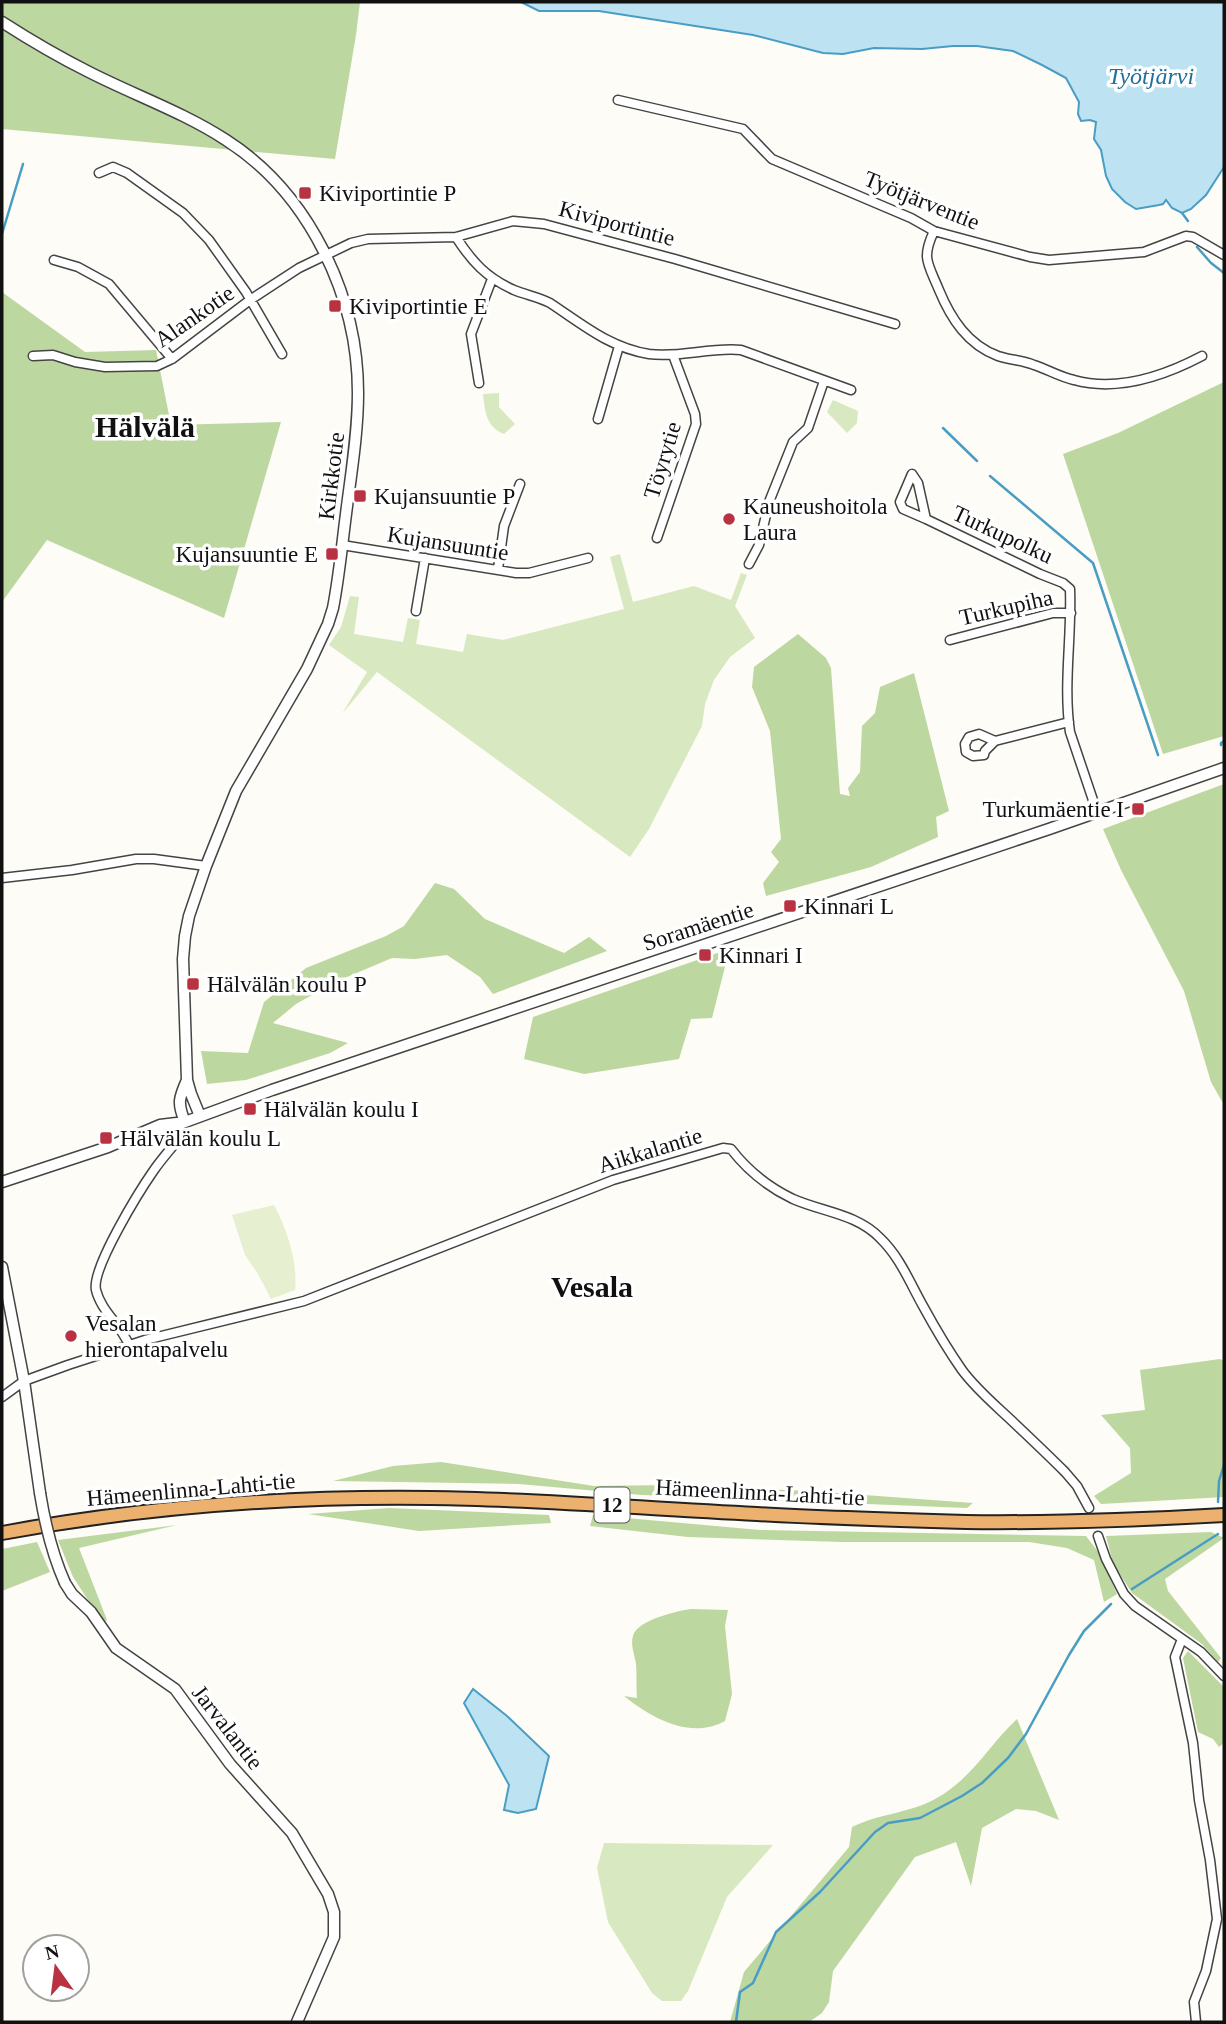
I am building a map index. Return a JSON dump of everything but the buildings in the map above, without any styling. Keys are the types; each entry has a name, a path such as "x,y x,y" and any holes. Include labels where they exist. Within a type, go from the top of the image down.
{"highway":[{"name":"Hämeenlinna-Lahti-tie","path":"2,1533 66,1522 183,1508 355,1498 518,1500 757,1514 967,1522 1066,1522 1224,1515"}],"street":[{"name":"Kirkkotie","path":"2,22 88,72 210,130 253,160 274,180 301,214 325,254 349,319 358,375 355,438 336,592 324,633 307,669 236,791 206,866 185,936 183,960 187,1080 200,1116"},
{"name":"Työtjärventie","path":"618,100 743,130 772,159 911,218 934,231 1018,254 1049,260 1144,252 1186,236 1193,237 1224,255"},
{"path":"99,173 113,167 127,173 183,213 209,240 250,300 282,354"},
{"name":"Kiviportintie","path":"325,254 368,239 456,237 513,221 544,223 895,324"},
{"path":"934,231 926,258 948,312 976,346 1074,380 1103,384 1129,383 1177,369 1202,356"},
{"path":"456,237 470,259 492,279 547,301 586,329 619,346 649,354 673,355 741,350 851,390"},
{"name":"Alankotie","path":"33,356 52,355 75,362 105,366 156,366 172,359 250,300 325,254"},
{"path":"54,260 78,267 109,284 172,359"},
{"path":"479,383 471,334 492,279"},
{"path":"598,419 619,346"},
{"name":"Töyrytie","path":"657,538 696,424 695,414 673,355"},
{"path":"749,564 759,545 769,502 793,442 808,428 824,381"},
{"name":"Turkupolku","path":"926,519 918,483 912,474 900,502 903,509 1063,583 1070,589 1071,613"},
{"path":"498,569 505,526 520,484"},
{"name":"Kujansuuntie","path":"342,545 516,573 529,573 588,558"},
{"path":"416,611 425,558"},
{"name":"Turkupiha","path":"950,640 1053,613 1071,613"},
{"path":"1071,613 1067,683 1070,732 1097,812"},
{"path":"995,741 1069,722"},
{"name":"Soramäentie","path":"2,1182 108,1147 160,1125 185,1122 1224,768"},
{"path":"2,877 72,870 136,859 206,866"},
{"name":"Kirkkotie","path":"185,1122 179,1099 187,1080"},
{"path":"129,1345 99,1299 95,1288 96,1278 108,1249 148,1179 177,1141"},
{"name":"Aikkalantie","path":"2,1397 24,1381 129,1345 304,1301 612,1180 723,1148 731,1149 750,1171 780,1192 852,1219 879,1236 905,1271 963,1371 978,1389 1065,1472 1077,1486 1089,1508"},
{"name":"Jarvalantie","path":"2,1267 24,1381 47,1531 65,1583 116,1648 175,1689 230,1764 292,1833 328,1894 334,1912 334,1937 297,2022"},
{"path":"1098,1536 1106,1559 1124,1594 1135,1606 1201,1652 1224,1676"},
{"path":"1182,1639 1175,1657 1193,1743 1217,1919 1206,1971 1194,2002 1196,2022"}],"green space":[{"path":"2,2 360,2 335,159 2,129"},
{"path":"2,292 85,352 156,350 171,425 281,422 224,618 47,540 2,602"},
{"path":"1224,382 1224,736 1163,754 1063,454 1118,433"},
{"path":"499,393 499,407 515,424 504,434 490,423 483,394"},
{"path":"833,400 858,411 857,423 847,433 827,412"},
{"path":"620,554 633,602 694,586 731,600 741,573 747,575 735,606 755,638 730,657 714,680 705,704 702,726 649,829 630,857 377,672 342,714 367,672 329,645 341,627 350,596 359,597 354,634 403,642 408,618 420,620 416,644 463,652 467,634 503,640 624,609 610,557"},
{"path":"798,634 826,658 831,668 840,794 850,796 848,788 860,772 862,726 875,713 880,687 914,673 949,811 936,817 938,837 871,867 766,896 763,883 779,862 771,852 781,839 770,731 752,687 754,667"},
{"path":"1224,784 1224,1105 1211,1082 1184,991 1121,870 1103,829"},
{"path":"435,883 454,889 485,919 564,953 589,937 607,951 493,994 480,977 447,955 415,959 392,958 333,983 296,1004 273,1023 348,1043 330,1053 246,1080 207,1084 201,1051 248,1053 264,1002 306,968 386,936 404,926"},
{"path":"726,950 727,959 712,1018 691,1019 679,1059 584,1074 524,1059 533,1017"},
{"path":"274,1205 290,1246 295,1268 295,1290 271,1299 245,1255 232,1215"},
{"path":"1220,1359 1224,1361 1224,1497 1101,1504 1094,1496 1131,1473 1130,1448 1101,1415 1145,1410 1140,1370"},
{"path":"441,1462 594,1486 672,1485 810,1491 973,1503 967,1508 642,1495 519,1484 333,1481 393,1466"},
{"path":"389,1508 549,1515 551,1523 419,1531 308,1514"},
{"path":"593,1515 760,1530 1086,1536 1099,1553 1117,1594 1104,1602 1094,1560 1067,1548 1029,1542 842,1542 688,1537 590,1526"},
{"path":"177,1525 79,1548 107,1620 103,1623 73,1577 58,1540"},
{"path":"1211,1532 1224,1538 1165,1579 1168,1591 1221,1658 1218,1662 1202,1644 1132,1593 1113,1563 1106,1536"},
{"path":"37,1542 50,1572 2,1591 2,1549"},
{"path":"691,1609 728,1610 725,1626 732,1694 725,1721 699,1728 659,1719 624,1696 637,1698 632,1643 636,1630 658,1617"},
{"path":"1188,1651 1224,1687 1224,1743 1219,1747 1213,1739 1198,1732 1183,1658"},
{"path":"1017,1719 1059,1820 1036,1811 1016,1809 982,1828 971,1886 956,1842 915,1857 833,1971 829,2002 822,2013 809,2022 730,2022 744,1972 849,1847 852,1827 925,1804 948,1791"},
{"path":"604,1843 773,1845 727,1897 688,1991 681,2001 662,2001 652,1993 608,1922 597,1868"}],"water":[{"name":"Työtjärvi","path":"521,2 1224,2 1224,167 1206,195 1191,209 1182,213 1172,208 1166,200 1163,204 1136,209 1112,189 1106,176 1101,150 1094,139 1096,122 1081,121 1078,114 1079,102 1066,78 1013,51 953,46 922,49 874,48 843,54 823,53 753,35 599,11 539,11"},
{"path":"473,1689 507,1716 549,1756 536,1809 518,1813 504,1810 509,1785 464,1703"}],"waterway":[{"path":"2,234 23,164"},
{"path":"1182,213 1188,221"},
{"path":"1197,247 1224,273"},
{"path":"943,428 977,461"},
{"path":"990,476 1093,563 1158,755"},
{"path":"1221,745 1224,741"},
{"path":"1218,1502 1219,1481 1224,1465"},
{"path":"1132,1589 1218,1534"},
{"path":"736,2022 740,1992 753,1983 776,1932 820,1892 875,1832 888,1823 920,1818 962,1796 982,1783 1008,1758 1026,1734 1084,1631 1111,1604"}],"place":[{"name":"Kiviportintie P","path":"305,193"},
{"name":"Kiviportintie E","path":"335,306"},
{"name":"Kujansuuntie P","path":"360,496"},
{"name":"Kauneushoitola Laura","path":"729,519"},
{"name":"Kujansuuntie E","path":"332,554"},
{"name":"Turkumäentie I","path":"1138,809"},
{"name":"Kinnari L","path":"790,906"},
{"name":"Kinnari I","path":"705,955"},
{"name":"Hälvälän koulu P","path":"193,984"},
{"name":"Hälvälän koulu I","path":"250,1109"},
{"name":"Hälvälän koulu L","path":"106,1138"},
{"name":"Vesalan hierontapalvelu","path":"71,1336"}],"district":[{"name":"Hälvälä","path":"145,427"},
{"name":"Vesala","path":"592,1287"}]}
